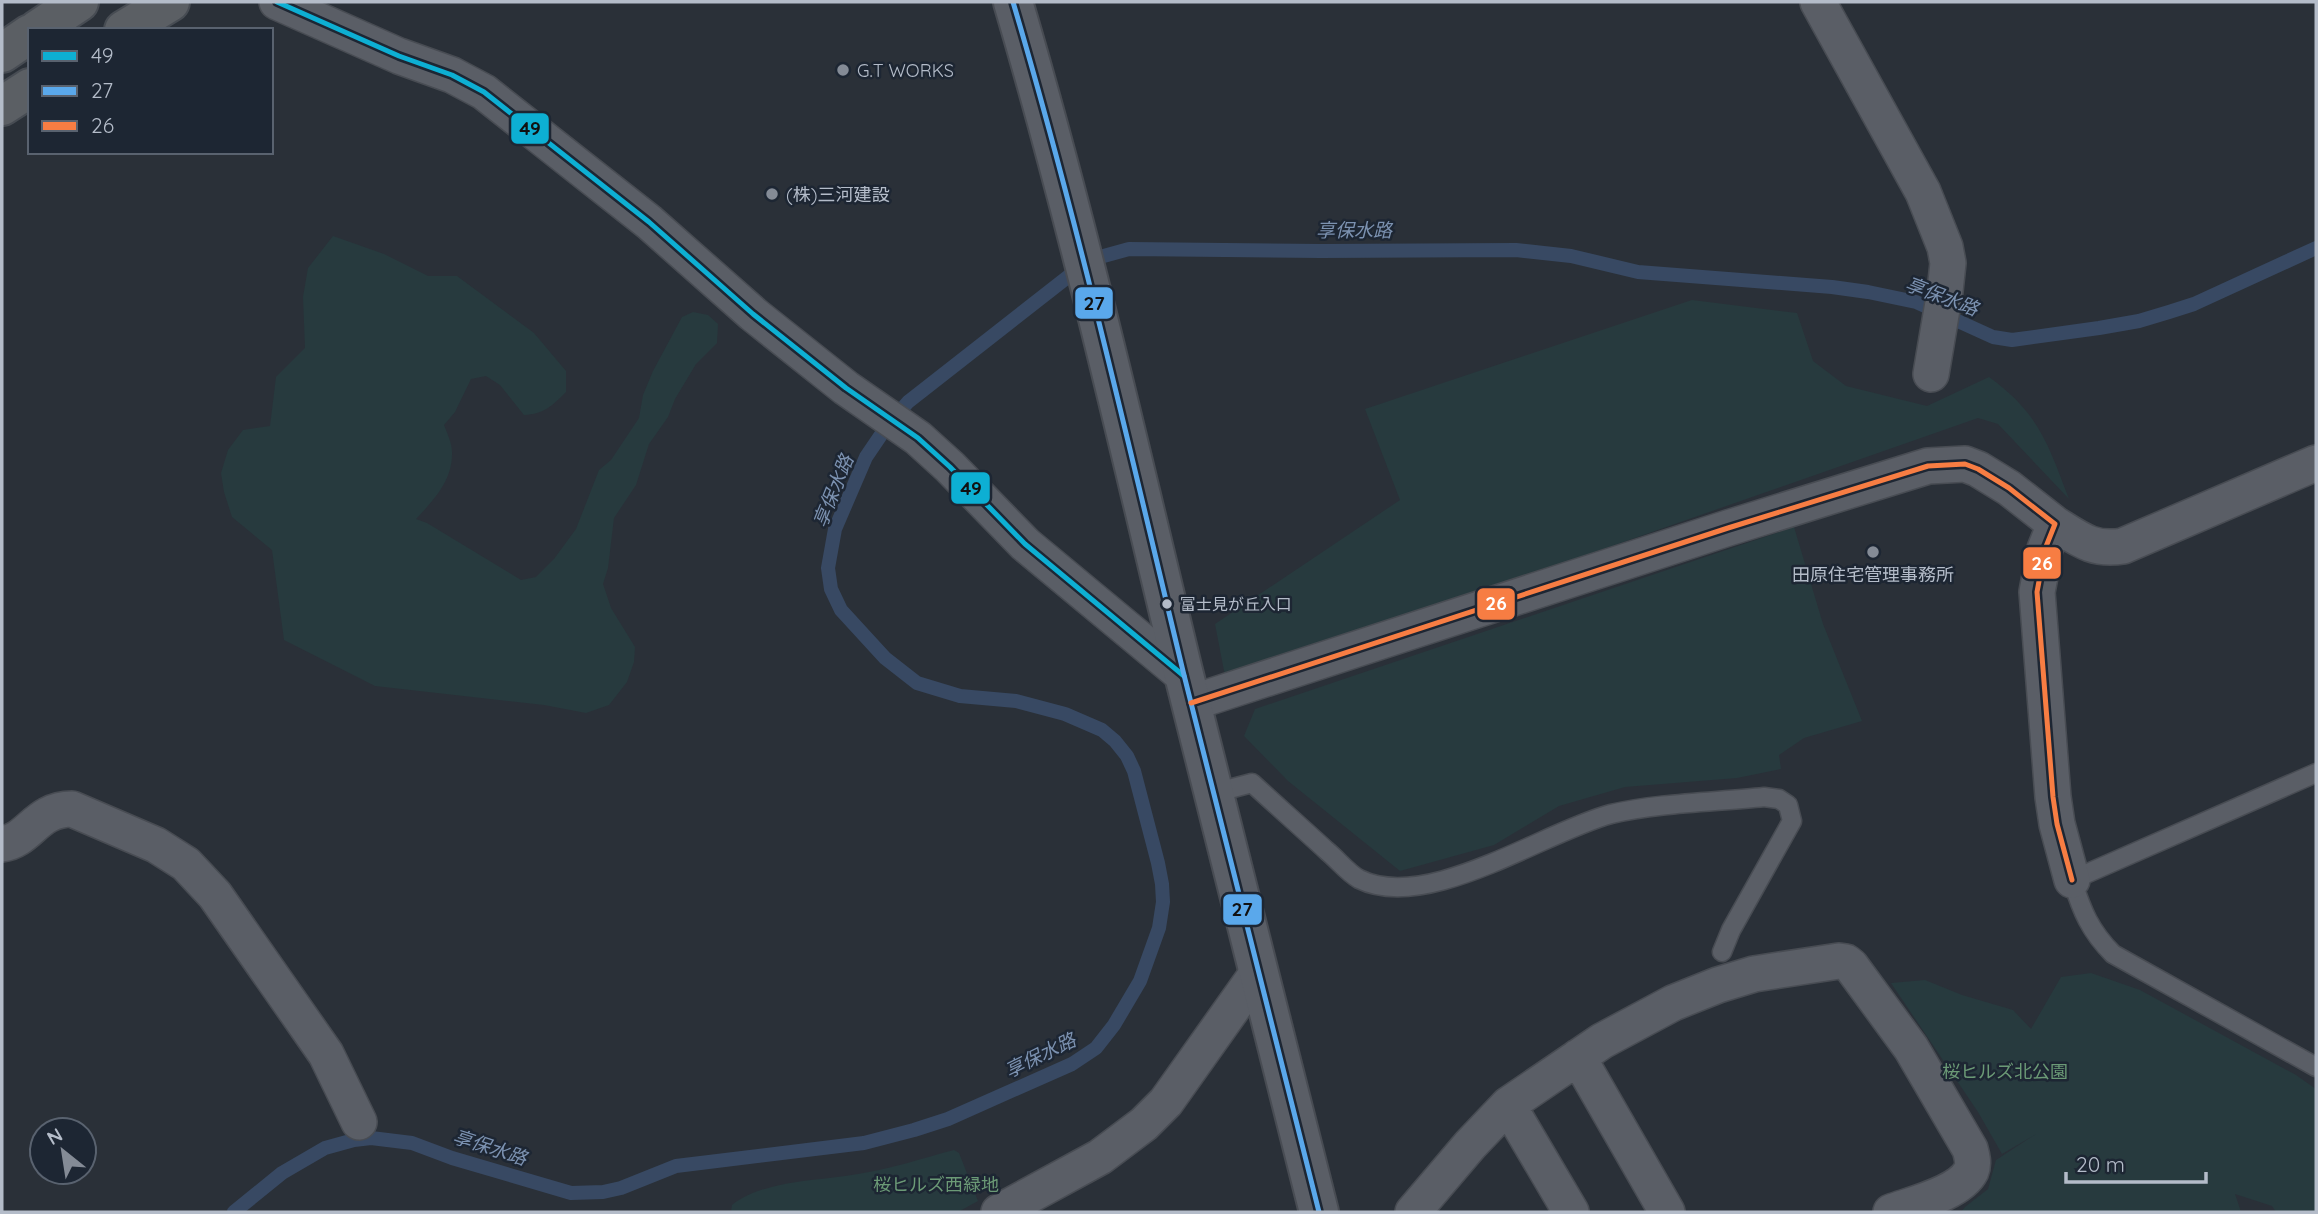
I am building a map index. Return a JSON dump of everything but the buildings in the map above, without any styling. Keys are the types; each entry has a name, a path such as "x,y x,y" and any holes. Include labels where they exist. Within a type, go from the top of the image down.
{"highway":[{"path":"36,28 79,2"},
{"path":"127,28 170,2"},
{"path":"2,106 28,90"}],"street":[{"path":"276,2 399,56 452,75 484,92 649,222 753,314 950,467 1025,544 1188,689"},
{"path":"1013,2 1081,246 1319,1212"},
{"path":"1818,2 1923,192 1945,247 1948,263 1945,291 1931,374"},
{"path":"1188,689 1928,466 1965,464 1978,469 2009,488 2055,524 2096,547 2110,548 2123,546 2316,463"},
{"path":"2055,524 2043,558 2037,592 2053,797 2057,824 2072,880"},
{"path":"2,844 13,841 47,814 61,809 72,809 156,845 186,864 215,895 319,1042 348,1094 359,1122"},
{"path":"1413,1212 1470,1144 1508,1105 1602,1041 1673,1003 1718,985 1754,974 1834,961 1846,962 1876,998 1911,1048 1970,1149 1973,1161 1970,1171 1951,1190 1891,1212"},
{"path":"999,1212 1100,1157 1144,1124 1166,1102 1259,971"},
{"path":"1578,1057 1667,1212"},
{"path":"1508,1105 1571,1212"}],"lane":[{"path":"2316,773 2072,880 2087,922 2097,938 2113,954 2316,1067"},
{"path":"1214,793 1252,783 1358,878 1381,886 1406,886 1446,880 1487,866 1581,824 1612,814 1764,797 1779,799 1788,805 1792,821 1731,930 1722,952"}],"green space":[{"path":"333,236 384,254 428,276 457,276 534,333 566,371 566,392 547,408 524,415 500,385 486,376 471,379 455,412 444,425 452,449 446,480 436,497 416,519 521,580 536,577 554,559 576,529 599,470 611,460 639,418 643,395 653,371 682,317 693,312 708,315 718,324 717,343 696,364 675,399 668,417 649,444 636,485 614,518 608,568 603,584 611,608 635,647 634,662 627,682 609,705 586,713 544,705 375,686 284,640 272,550 232,517 221,473 228,450 243,430 270,426 276,377 305,348 303,297 308,268"},
{"path":"1692,300 1797,313 1813,361 1846,386 1927,406 1989,377 2006,390 2031,417 2048,446 2069,499 1998,424 1978,418 1226,681 1215,624 1400,500 1365,409"},
{"path":"1794,527 1823,624 1862,721 1804,738 1779,755 1781,769 1737,778 1625,787 1559,806 1494,845 1400,871 1288,781 1244,736 1255,709"},
{"name":"桜ヒルズ北公園","path":"2091,973 2140,990 2296,1075 2316,1089 2316,1212 2276,1212 2272,1206 2235,1194 2241,1212 1961,1212 1988,1189 1996,1160 2036,1134 2002,1154 1978,1112 1891,983 1925,980 1962,995 2013,1010 2031,1029 2061,977"},
{"name":"桜ヒルズ西緑地","path":"954,1150 959,1153 978,1201 958,1212 731,1212 732,1205 745,1197 775,1186 870,1172"}],"waterway":[{"name":"享保水路","path":"234,1212 282,1173 325,1148 371,1138 412,1143 452,1158 571,1193 603,1192 621,1188 676,1166 864,1143 948,1119 1072,1064 1096,1048 1114,1025 1140,981 1159,928 1163,902 1158,863 1134,771 1127,756 1102,730 1065,714 1016,701 960,696 917,683 885,658 841,610 831,589 828,568 835,529 866,457 887,426 908,402 1083,265 1100,257 1129,249 1516,250 1571,256 1638,272 1868,292 1916,302 1993,337 2012,340 2139,321 2169,312 2194,304 2316,248"}],"transit line":[{"name":"49","path":"277,2 399,56 452,75 484,92 649,222 753,314 846,388 918,438 1025,544 1184,676"},
{"name":"27","path":"1013,2 1081,251 1319,1212"},
{"name":"26","path":"1191,703 1728,528 1928,466 1965,464 2009,488 2055,524 2045,549 2037,592 2053,797 2057,824 2072,880"}],"place":[{"name":"G.T WORKS","path":"843,70"},
{"name":"(株)三河建設","path":"772,194"},
{"name":"田原住宅管理事務所","path":"1873,552"},
{"name":"富士見が丘入口","path":"1167,604"}]}
